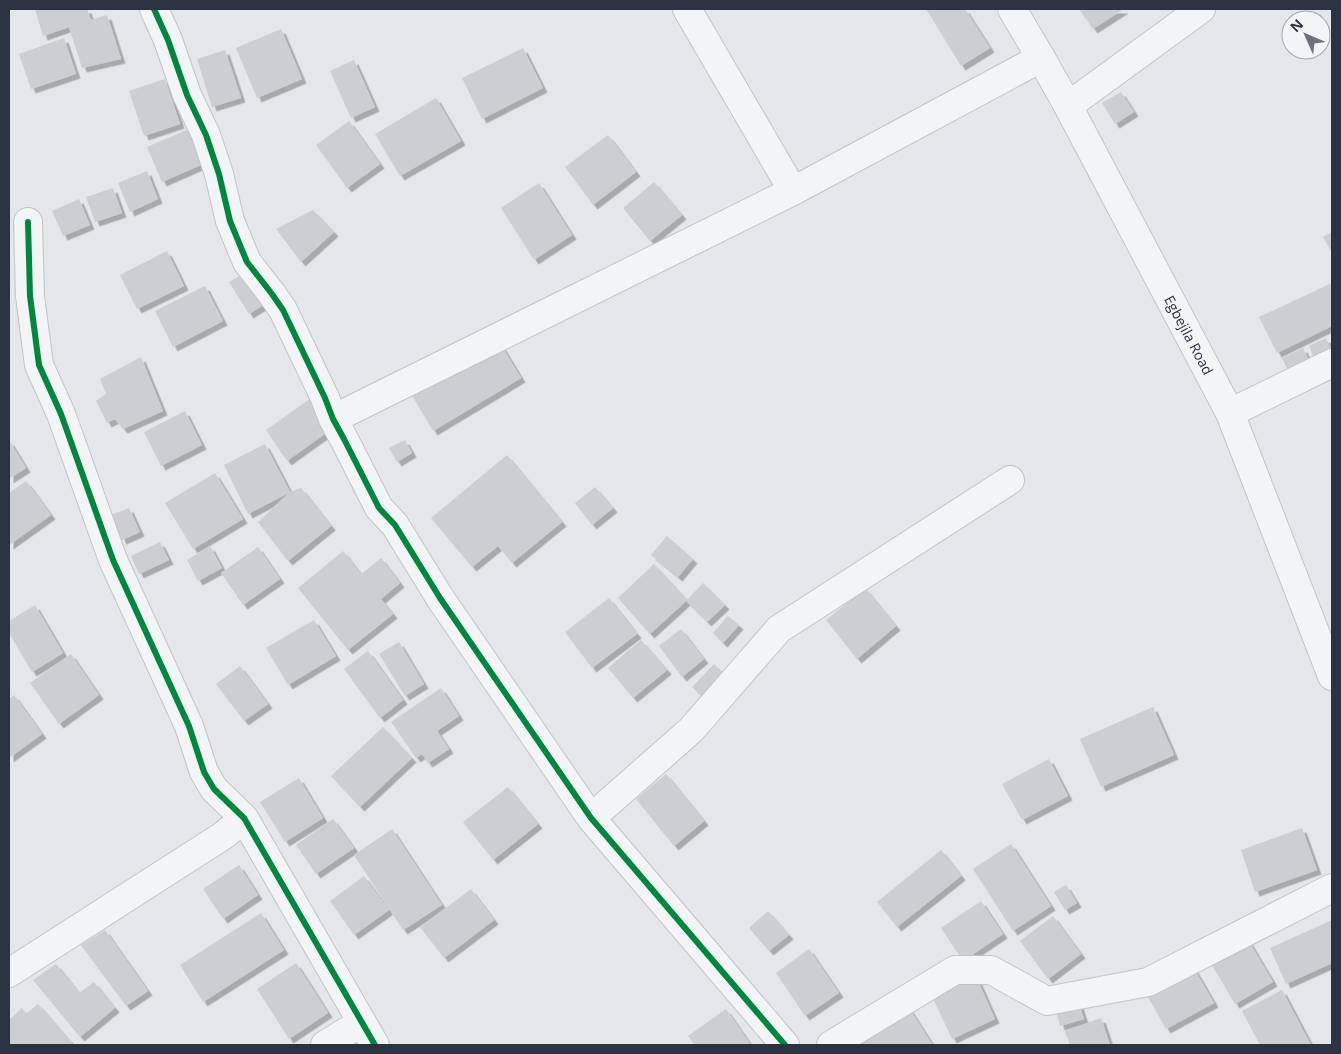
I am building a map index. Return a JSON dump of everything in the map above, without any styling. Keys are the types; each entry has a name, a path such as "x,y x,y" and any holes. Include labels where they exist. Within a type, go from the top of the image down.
{"street":[{"path":"154,9 168,40 187,95 206,135 219,174 230,221 247,262 283,310 333,419 379,508 395,525 440,598 591,818 785,1045"},
{"path":"687,9 793,191"},
{"name":"Egbejila Road","path":"1012,9 1068,106 1230,413 1332,676"},
{"path":"1068,106 1201,9"},
{"path":"333,419 793,191 1041,58"},
{"path":"28,222 30,296 40,365 61,414 113,560 189,726 204,772 214,789 244,818 375,1045"},
{"path":"1230,413 1332,363"},
{"path":"591,818 691,730 779,629 1010,480"},
{"path":"12,964 224,835 244,818"},
{"path":"831,1045 955,970 991,970 1047,1001 1148,982 1332,888"},
{"path":"325,1045 362,1022"}],"building":[{"path":"35,9 87,9 91,20 107,15 121,59 82,68 69,27 43,36"},
{"path":"926,9 965,9 990,48 961,66"},
{"path":"1079,9 1124,9 1093,29"},
{"path":"281,29 302,79 257,98 236,48"},
{"path":"64,38 76,74 31,89 19,54"},
{"path":"523,48 543,88 482,119 462,78"},
{"path":"225,50 241,98 212,107 197,59"},
{"path":"354,60 375,107 351,118 330,71"},
{"path":"165,79 180,124 144,136 129,91"},
{"path":"1121,92 1134,112 1115,124 1102,103"},
{"path":"436,98 461,141 400,176 375,134"},
{"path":"349,121 380,164 347,188 316,145"},
{"path":"189,129 203,164 162,182 147,147"},
{"path":"608,135 636,172 593,205 565,167"},
{"path":"147,171 158,199 130,212 118,183"},
{"path":"654,182 682,215 650,241 623,208"},
{"path":"539,183 572,235 534,260 501,208"},
{"path":"113,188 122,213 95,222 86,197"},
{"path":"79,199 90,225 63,236 52,211"},
{"path":"313,210 334,232 301,262 276,229"},
{"path":"1332,232 1332,253 1323,237"},
{"path":"167,251 184,286 137,309 120,275"},
{"path":"246,272 265,304 249,314 229,282"},
{"path":"1332,283 1332,326 1277,353 1259,317"},
{"path":"205,286 223,321 173,347 155,311"},
{"path":"1326,338 1332,351 1315,361 1309,346"},
{"path":"498,340 521,378 433,431 410,392"},
{"path":"1303,348 1310,363 1289,373 1282,358"},
{"path":"141,357 163,411 123,429 115,419 107,423 96,401 106,394 100,379"},
{"path":"311,398 333,428 287,461 266,430"},
{"path":"185,411 202,445 161,466 144,432"},
{"path":"9,440 26,468 9,479"},
{"path":"405,440 412,453 397,462 389,448"},
{"path":"265,444 290,492 248,514 224,465"},
{"path":"507,455 562,522 512,563 498,546 472,567 431,518"},
{"path":"215,473 243,519 193,549 165,503"},
{"path":"26,481 51,515 9,545 9,493"},
{"path":"595,487 613,508 592,525 575,503"},
{"path":"301,488 331,526 288,561 258,522 290,492"},
{"path":"129,508 140,532 122,540 111,515"},
{"path":"667,536 693,559 678,577 651,555"},
{"path":"160,542 169,560 139,574 131,556"},
{"path":"210,546 222,568 198,581 187,560"},
{"path":"258,547 280,579 243,605 221,573"},
{"path":"343,551 361,574 381,558 400,583 381,599 393,614 348,650 298,588"},
{"path":"654,564 687,600 703,583 725,605 707,622 686,601 650,634 618,598"},
{"path":"865,588 896,626 857,659 826,620"},
{"path":"609,598 637,634 592,668 565,632"},
{"path":"35,605 63,653 32,672 9,633 9,621"},
{"path":"728,616 739,625 723,643 713,633"},
{"path":"314,620 336,656 288,685 266,648"},
{"path":"681,629 704,659 682,677 659,646"},
{"path":"641,640 667,670 633,698 608,668"},
{"path":"399,642 424,684 405,696 379,654"},
{"path":"368,651 403,700 380,718 344,669"},
{"path":"71,654 99,695 59,724 30,683"},
{"path":"714,664 729,678 708,702 692,687"},
{"path":"240,666 268,704 244,721 216,684"},
{"path":"441,688 459,716 437,731 449,749 428,763 422,754 416,758 391,722"},
{"path":"14,695 42,734 9,758 9,699"},
{"path":"1153,707 1174,755 1101,787 1080,739"},
{"path":"383,727 412,758 360,807 331,776"},
{"path":"1049,759 1068,796 1022,820 1002,784"},
{"path":"666,774 704,821 674,846 636,799"},
{"path":"299,778 323,818 285,842 260,802"},
{"path":"508,787 538,824 493,860 463,822"},
{"path":"333,819 354,848 316,874 296,845"},
{"path":"1302,828 1317,870 1255,892 1241,850"},
{"path":"392,829 442,905 403,930 354,855"},
{"path":"1011,844 1051,906 1013,931 973,869"},
{"path":"941,850 961,876 897,927 877,902"},
{"path":"239,865 258,895 223,919 203,889"},
{"path":"364,876 389,910 354,935 330,901"},
{"path":"1066,885 1077,903 1065,910 1054,892"},
{"path":"471,889 494,920 444,958 420,927"},
{"path":"981,901 1003,934 963,961 941,928"},
{"path":"768,911 789,935 769,951 749,928"},
{"path":"261,913 284,950 203,1002 180,965"},
{"path":"1053,916 1081,954 1048,979 1020,941"},
{"path":"1332,920 1332,963 1286,984 1270,948"},
{"path":"105,930 148,991 126,1006 81,945"},
{"path":"1248,940 1273,982 1235,1004 1210,962"},
{"path":"809,949 839,993 805,1016 776,973"},
{"path":"296,963 328,1013 289,1039 257,989"},
{"path":"56,964 79,993 94,982 115,1008 80,1037 33,980"},
{"path":"1192,965 1214,1003 1166,1029 1145,992"},
{"path":"974,972 995,1019 952,1039 930,992"},
{"path":"1282,990 1311,1045 1260,1045 1242,1011"},
{"path":"38,1004 72,1043 70,1045 9,1045 9,1020 22,1008 26,1014"},
{"path":"1079,1004 1084,1019 1060,1026 1056,1010"},
{"path":"907,1005 932,1044 851,1045"},
{"path":"726,1009 751,1045 695,1045 688,1036"},
{"path":"1101,1018 1110,1045 1070,1045 1065,1031"}],"cycle path":[{"path":"154,9 168,40 187,95 206,135 219,174 230,221 247,262 283,310 333,419 379,508 395,525 440,598 591,818 785,1045"},
{"path":"28,222 30,296 39,365 61,414 113,560 189,726 204,772 214,789 244,818 375,1045"}]}
